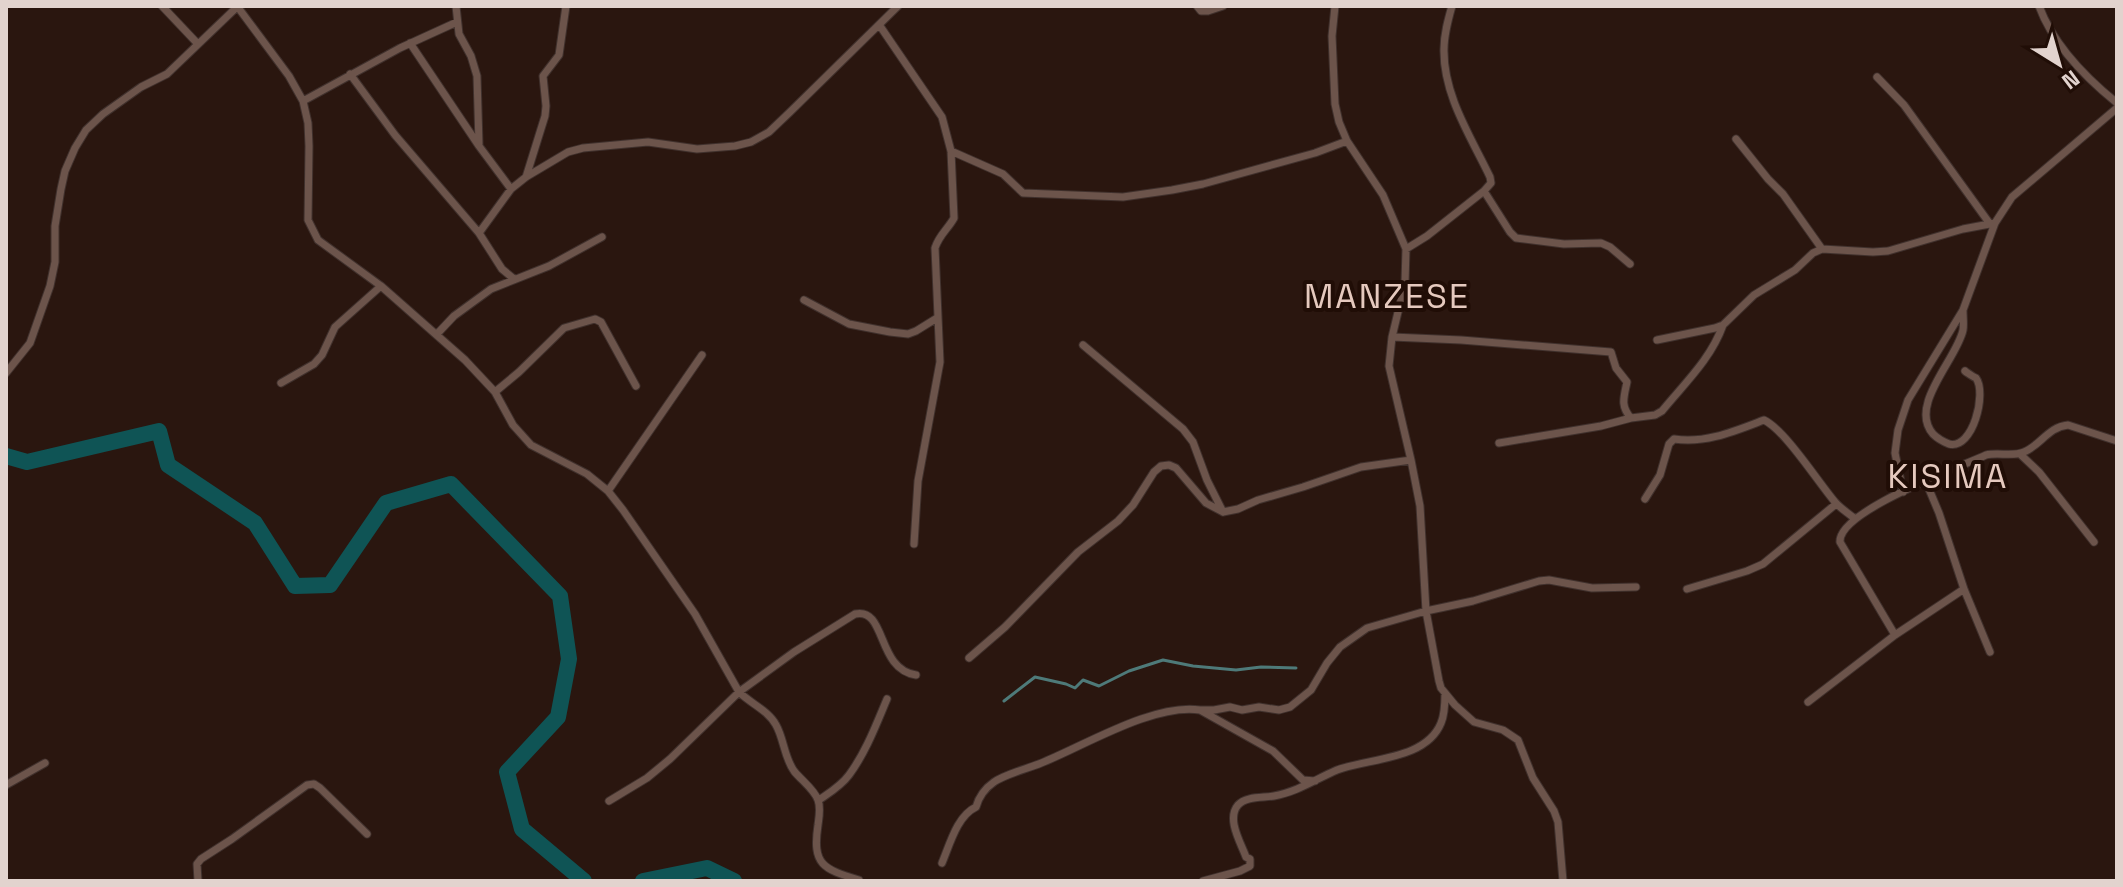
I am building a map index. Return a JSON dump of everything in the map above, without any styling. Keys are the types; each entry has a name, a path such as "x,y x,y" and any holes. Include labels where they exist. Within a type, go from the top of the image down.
{"street":[{"path":"162,6 197,43"},
{"path":"6,373 30,343 50,286 55,262 55,226 65,171 86,130 141,87 167,74 238,6 289,76 303,101 308,123 308,220 318,240 381,286 465,360 495,392 522,437 531,445 587,474 608,491 695,614 739,692 778,727 790,764 819,800 817,855 829,869 859,880"},
{"path":"456,6 459,34 477,76 479,146"},
{"path":"526,177 545,116 543,76 559,55 566,6"},
{"path":"479,233 511,189 560,156 583,148 648,142 697,149 751,142 769,132 898,6"},
{"path":"1197,6 1201,11 1208,11 1223,6"},
{"path":"1335,6 1332,36 1335,104 1347,141 1383,195 1406,249 1405,283 1392,337 1389,366 1420,506 1426,611 1439,681 1455,705 1474,722 1503,730 1518,740 1533,778 1558,822 1563,881"},
{"path":"1406,249 1427,236 1491,183 1458,111 1445,70 1444,40 1452,6"},
{"path":"1903,492 1895,453 1898,430 1908,400 1963,310 1992,223 2012,197 2117,105 2093,84 2064,48 2039,6"},
{"path":"303,101 410,43 457,22"},
{"path":"880,26 942,117 951,151 954,218 937,239 935,248 940,362 918,481 914,544"},
{"path":"410,43 511,189"},
{"path":"350,74 395,135 479,233 502,269 514,279"},
{"path":"1877,77 1904,105 1992,223"},
{"path":"1736,139 1783,194 1822,249"},
{"path":"951,151 1003,174 1023,193 1092,198 1123,197 1203,184 1347,141"},
{"path":"1484,191 1516,238 1564,244 1601,243 1630,264"},
{"path":"1657,340 1723,325 1754,295 1822,249 1888,251 1992,223"},
{"path":"437,334 454,316 491,289 549,266 602,237"},
{"path":"281,383 314,364 322,355 335,327 381,286"},
{"path":"804,300 849,324 890,332 908,334 937,318"},
{"path":"1963,310 1963,332 1926,411 1930,430 1950,445 1959,444 1965,438 1973,428 1977,415 1977,382 1965,371"},
{"path":"495,392 564,328 595,319 601,322 636,386"},
{"path":"1499,443 1655,415 1662,411 1708,356 1723,325"},
{"path":"1392,337 1611,352 1616,368 1627,382 1622,403 1631,418"},
{"path":"1083,345 1183,429 1193,442 1223,512"},
{"path":"608,491 702,355"},
{"path":"1645,499 1660,475 1669,444 1674,439 1686,441 1726,435 1764,420 1785,440 1836,504 1854,518"},
{"path":"1895,635 1840,542 1843,529 1854,518 1879,503 1986,455 2020,454 2029,450 2048,432 2061,426 2068,425 2117,441"},
{"path":"2020,454 2039,472 2094,542"},
{"path":"969,658 1035,598 1078,552 1118,521 1161,466 1176,468 1206,503 1223,512 1361,467 1411,460"},
{"path":"1926,482 1990,652"},
{"path":"1687,589 1763,564 1836,504"},
{"path":"942,863 967,812 976,807 979,796 995,781 1154,715 1191,709 1230,707 1242,710 1259,707 1279,710 1290,707 1311,690 1340,647 1367,628 1539,581 1592,588 1636,587"},
{"path":"1808,702 1895,635 1964,589"},
{"path":"609,801 647,778 670,759 739,692 794,652 855,614 862,612 869,615 899,668 916,675"},
{"path":"1203,881 1250,866 1250,859 1246,857 1233,821 1238,805 1243,801 1283,794 1338,770 1397,756 1423,745 1433,737 1442,722 1445,693"},
{"path":"819,800 848,776 866,747 887,699"},
{"path":"1200,710 1273,751 1303,780 1315,781"},
{"path":"6,785 45,763"},
{"path":"198,881 197,864 201,859 307,785 314,784 320,788 367,834"}],"waterway":[{"path":"6,456 27,462 159,431 168,465 255,523 295,586 330,585 386,503 451,484 560,596 569,659 558,717 507,772 522,829 584,881"},
{"path":"1004,701 1035,677 1075,688 1083,680 1099,686 1129,671 1163,660 1236,670 1296,668"},
{"path":"643,881 707,868 734,881"}],"district":[{"name":"MANZESE","path":"1387,296"},
{"name":"KISIMA","path":"1948,476"}]}
